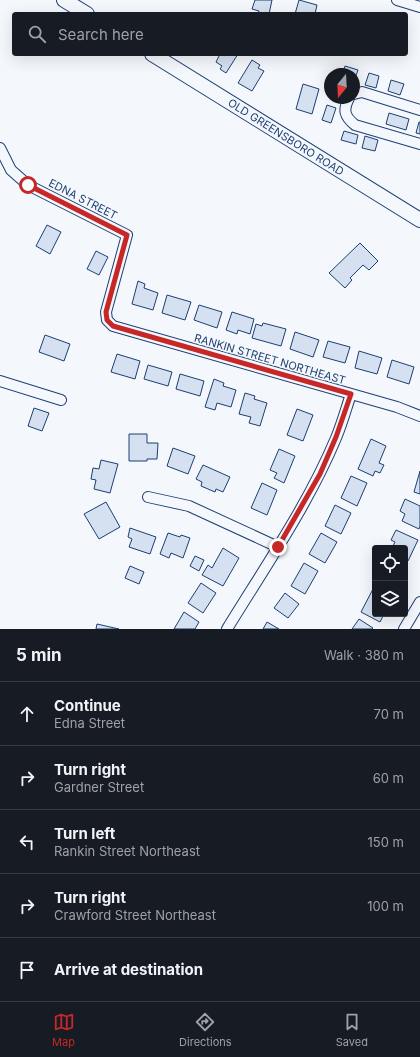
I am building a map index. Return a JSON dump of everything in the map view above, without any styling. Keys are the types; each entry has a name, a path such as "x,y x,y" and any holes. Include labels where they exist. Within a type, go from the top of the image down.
{"street":[{"path":"64,0 84,12"},
{"path":"397,0 420,7"},
{"name":"OLD GREENSBORO ROAD","path":"155,56 420,220"},
{"path":"360,92 420,110"},
{"path":"346,104 345,107 348,119 355,125 420,144"},
{"name":"EDNA STREET","path":"0,148 12,170 28,185 127,235 106,312 107,320 113,326"},
{"name":"RANKIN STREET NORTHEAST","path":"113,326 397,407 420,416"},
{"path":"0,381 61,400"},
{"path":"227,629 278,547 320,474 336,437 351,394"},
{"path":"148,497 189,506 278,547"},
{"path":"404,629 420,602"}],"building":[{"path":"255,0 272,0 269,12 259,12 252,9"},
{"path":"299,0 317,5 315,12 296,12"},
{"path":"219,56 237,56 226,73 220,69 222,66 216,62"},
{"path":"252,60 260,65 258,68 264,71 252,91 238,83"},
{"path":"369,73 379,76 376,88 365,85"},
{"path":"391,80 404,84 400,95 388,91"},
{"path":"303,84 319,89 312,114 296,109"},
{"path":"327,105 336,108 331,123 322,120"},
{"path":"389,113 409,119 406,130 386,124"},
{"path":"420,122 420,134 416,133"},
{"path":"344,131 358,135 356,144 341,140"},
{"path":"365,136 378,140 375,151 362,148"},
{"path":"47,225 61,232 50,254 36,246"},
{"path":"360,243 378,261 369,270 363,265 350,278 352,280 345,288 329,273"},
{"path":"96,251 108,257 99,275 87,269"},
{"path":"138,281 145,284 144,288 158,293 153,310 132,304"},
{"path":"167,295 191,302 185,320 162,313"},
{"path":"199,305 222,312 217,328 194,320"},
{"path":"232,312 254,319 250,334 238,330 237,334 226,330"},
{"path":"263,323 286,329 281,346 252,338 256,324 262,326"},
{"path":"295,332 319,340 313,357 290,349"},
{"path":"45,335 70,344 64,361 39,352"},
{"path":"328,341 350,347 345,363 323,357"},
{"path":"359,351 382,358 377,374 355,368"},
{"path":"117,354 140,361 135,379 111,372"},
{"path":"392,360 414,367 409,384 387,377"},
{"path":"148,365 172,372 168,386 144,379"},
{"path":"180,374 204,381 200,396 176,389"},
{"path":"214,379 224,383 223,386 236,390 231,407 217,403 215,410 205,407"},
{"path":"245,393 255,396 254,399 267,403 260,426 249,423 251,417 239,414"},
{"path":"34,408 49,413 42,431 28,426"},
{"path":"297,409 313,415 303,441 287,435"},
{"path":"129,434 147,434 147,443 158,443 157,459 147,459 147,461 129,461"},
{"path":"371,439 386,446 379,463 384,465 380,473 375,471 373,476 358,469"},
{"path":"173,448 195,456 188,474 167,466"},
{"path":"279,449 295,456 284,483 274,478 277,473 270,470"},
{"path":"101,460 118,464 110,493 94,489 96,480 91,479 93,468 99,469"},
{"path":"203,465 230,477 223,492 216,489 215,492 201,486 202,482 196,479"},
{"path":"420,471 420,494 414,492"},
{"path":"351,476 367,483 357,506 341,498"},
{"path":"262,483 277,490 267,515 251,508"},
{"path":"405,499 420,506 419,529 402,521 405,514 400,511"},
{"path":"106,502 120,527 99,539 84,514"},
{"path":"335,505 351,513 341,534 325,526"},
{"path":"130,528 156,537 150,554 129,547 132,539 128,537"},
{"path":"396,530 418,540 408,561 408,545 394,545 395,542 391,540"},
{"path":"168,533 180,537 181,535 190,538 183,558 171,553 169,558 160,554"},
{"path":"321,533 337,542 325,563 309,554"},
{"path":"223,548 239,558 223,586 202,575 208,565 212,568"},
{"path":"195,556 204,560 199,571 190,566"},
{"path":"304,563 318,571 305,594 291,586"},
{"path":"130,566 144,572 139,584 125,578"},
{"path":"201,583 216,593 203,613 188,603"},
{"path":"372,591 372,617 382,617 380,622 361,612"},
{"path":"285,593 299,604 288,618 274,608"},
{"path":"184,612 199,622 195,629 174,629"},
{"path":"359,619 373,628 352,629"},
{"path":"267,622 279,629 263,629"},
{"path":"97,624 119,629 96,629"}],"route":[{"path":"28,185 127,235 106,312 107,320 113,326 351,394 336,437 320,474 278,547"}]}
